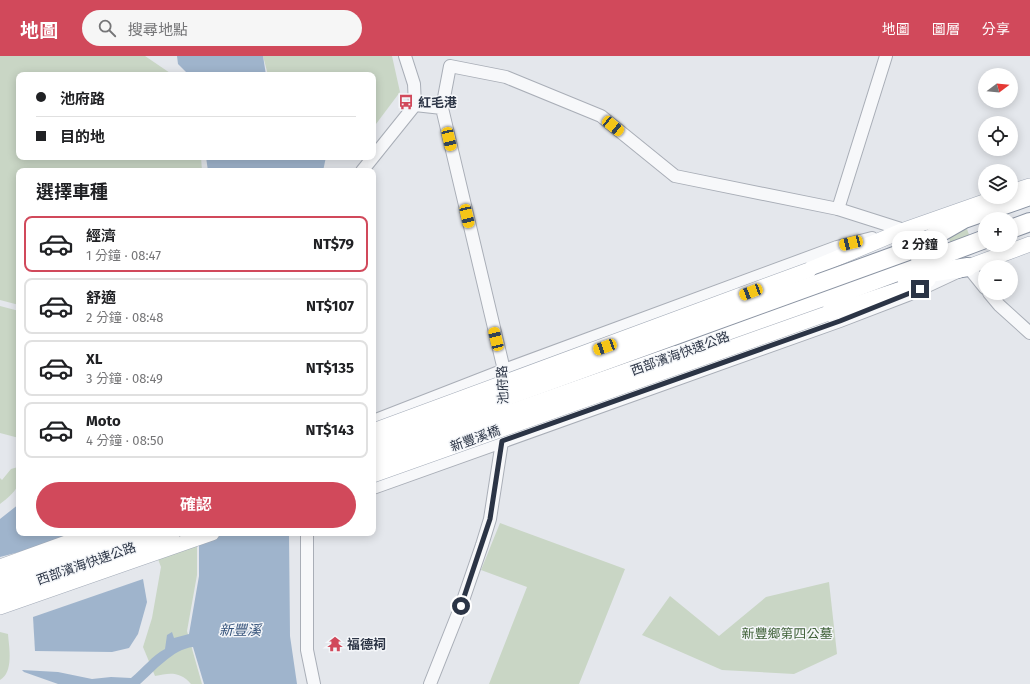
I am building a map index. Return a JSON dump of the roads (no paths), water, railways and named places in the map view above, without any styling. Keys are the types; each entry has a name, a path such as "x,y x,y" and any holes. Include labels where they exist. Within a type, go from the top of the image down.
{"highway":[{"path":"908,250 964,219 1030,196"},
{"path":"1013,212 1030,206"},
{"path":"1018,226 1030,222"},
{"name":"西部濱海快速公路","path":"376,444 978,225"},
{"name":"西部濱海快速公路","path":"376,461 676,355 978,241"},
{"path":"676,355 767,327 916,275 968,267"},
{"name":"西部濱海快速公路","path":"0,579 120,536"},
{"name":"西部濱海快速公路","path":"0,593 162,536"}],"main road":[{"path":"1018,190 1030,186"},
{"path":"376,431 809,270 904,230 978,204"},
{"name":"新豐溪橋","path":"376,474 826,314 968,267 1030,244"},
{"path":"0,567 86,536"},
{"path":"0,607 203,536"}],"street":[{"path":"376,153 415,104 414,84 405,56"},
{"path":"838,209 886,56"},
{"path":"415,104 442,108 450,66 506,77 601,116 675,176 838,209 904,230"},
{"name":"池府路","path":"430,684 461,606 490,519 502,441 504,370 442,108"},
{"path":"364,168 371,160"},
{"path":"376,420 504,370 837,247 904,230"},
{"path":"376,487 840,321 908,295 968,267 978,279"},
{"path":"995,300 1030,333"},
{"path":"307,536 307,650 314,684"}],"water":[{"path":"177,56 263,56 266,72 186,72 178,64"},
{"path":"206,160 325,160 324,168 208,168"},
{"path":"16,506 16,536 81,536 0,557 0,519"},
{"name":"新豐溪","path":"199,536 289,536 290,636 297,684 204,684 193,647 171,656 140,684 58,684 22,670 58,672 92,679 111,677 131,678 165,649 167,635 172,632 174,638 189,634 199,576"},
{"path":"143,579 147,602 138,634 129,648 112,652 35,651 33,617"}],"place":[{"name":"紅毛港","path":"406,102"},
{"name":"福德祠","path":"335,644"}],"park label":[{"name":"新豐鄉第四公墓","path":"787,633"}]}
